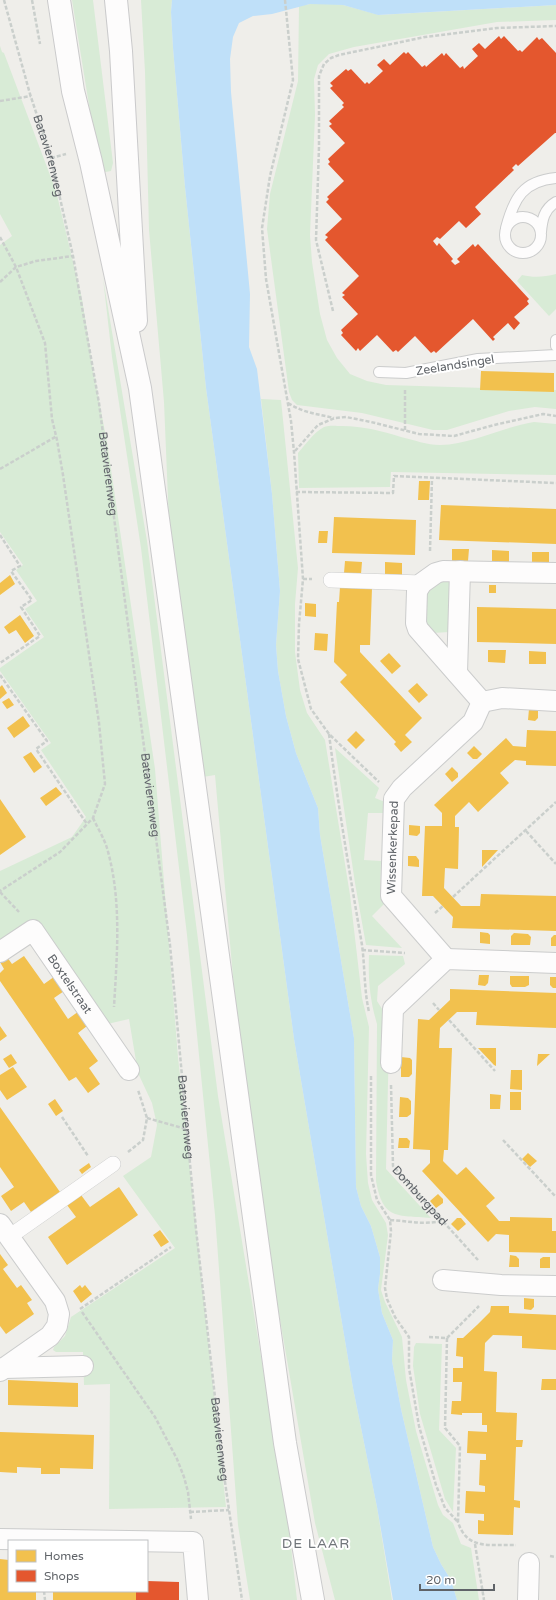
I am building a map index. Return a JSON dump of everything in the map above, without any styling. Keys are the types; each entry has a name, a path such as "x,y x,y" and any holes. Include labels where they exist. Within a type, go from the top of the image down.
{"main road":[{"path":"59,0 73,91 91,162 140,388 285,1443 313,1600"},
{"path":"116,0 121,51 140,388"}],"street":[{"path":"556,573 443,571 429,578 417,591 416,623 418,629 482,702 502,698 556,701"},
{"path":"457,673 460,571"},
{"path":"331,580 429,578"},
{"name":"Wissenkerkepad","path":"446,959 391,896 394,799 402,788 473,722 482,702"},
{"path":"0,952 32,930"},
{"name":"Boxtelstraat","path":"32,930 129,1070"},
{"path":"391,1062 393,1009 446,959 556,963"},
{"path":"2,1370 50,1336 57,1326 59,1314 55,1300 5,1231 100,1173 112,1164"},
{"path":"443,1280 501,1285 556,1286"},
{"path":"2,1370 84,1366"},
{"path":"0,1539 64,1540"},
{"path":"148,1541 193,1542 198,1600"},
{"path":"528,1600 529,1563"}],"lane":[{"path":"556,178 542,179 528,186 517,197 510,211 505,232 505,238 510,248 514,252 526,254 536,249 541,238 542,220 546,211 556,202"},
{"path":"505,232 511,221 523,217 535,221 541,232"},
{"path":"556,340 556,346"},
{"name":"Zeelandsingel","path":"379,372 406,373 478,359 556,355"}],"path":[{"name":"Batavierenweg","path":"4,0 30,96 51,158 73,256 99,403 170,945 197,1244 229,1510 242,1600"},
{"path":"285,0 293,80 270,176 262,228 266,279 291,421 294,452 303,579 298,659 311,709 329,734 394,799"},
{"path":"333,311 316,240 319,147 319,76 324,64 331,58 340,55 425,37 496,28 556,26"},
{"path":"0,101 30,96"},
{"path":"0,238 16,267 45,343 52,419 57,436 99,722 105,784 93,818 60,852 0,892 32,930"},
{"path":"0,282 16,267 36,261 73,256"},
{"path":"405,431 406,373"},
{"path":"288,403 306,412 335,418 346,417 419,434 454,436 543,414 556,416"},
{"path":"294,452 318,425 335,418"},
{"path":"0,469 57,436"},
{"path":"296,492 393,493 394,476 556,483"},
{"path":"429,578 432,478"},
{"path":"0,535 20,566 11,571 32,600 21,607 40,636 0,663"},
{"path":"0,675 47,741 36,749 87,824"},
{"path":"329,734 362,950 366,998 370,1020"},
{"path":"453,897 556,802"},
{"path":"93,818 107,847 114,885 119,940 114,1019 106,1036"},
{"path":"526,831 556,864"},
{"path":"362,950 405,952"},
{"path":"449,1020 495,1071"},
{"name":"Domburgpad","path":"391,1062 393,1166 501,1285"},
{"path":"112,1164 143,1140 147,1118 142,1098 129,1070"},
{"path":"371,1074 371,1175 377,1200 390,1220 391,1240 385,1288 387,1299 395,1317 409,1337 409,1368 419,1426 436,1485 445,1508 458,1522"},
{"path":"62,1117 100,1173"},
{"path":"147,1118 186,1129"},
{"path":"503,1140 556,1197"},
{"path":"390,1220 430,1224 441,1220"},
{"path":"59,1314 71,1315 171,1247"},
{"path":"484,1600 475,1544 468,1540 461,1532 458,1522 460,1446 445,1428 447,1338 501,1285"},
{"path":"80,1309 155,1417 177,1459 188,1492 193,1542"},
{"path":"429,1337 447,1338"},
{"path":"190,1512 229,1510"}],"green space":[{"path":"72,0 93,0 113,163 111,171 100,173"},
{"path":"141,0 172,0 171,12 173,48 185,187 206,388 294,1039 353,1388 377,1507 392,1600 335,1600 315,1523 271,1267 240,1055 215,775 203,777 169,523 164,402 149,230 145,72"},
{"path":"327,3 343,5 379,15 556,5 556,20 497,22 354,47 329,54 318,65 314,79 315,115 310,235 312,262 320,314 327,340 337,358 350,374 367,381 386,385 556,390 556,409 535,407 509,411 447,430 433,430 362,413 297,405 292,400 289,392 267,229 270,194 298,81 299,6"},
{"path":"0,46 2,52 4,53 56,191 82,299 93,370 107,442 155,769 178,1057 226,1507 109,1509 110,1384 84,1385 83,1352 56,1352 53,1350 65,1336 71,1317 175,1248 123,1176 151,1157 157,1125 152,1103 138,1073 129,1019 103,1025 34,923 0,947 0,871 72,837 86,817 41,750 51,743 0,671 0,668 44,637 25,609 37,601 16,570 23,565 0,532 0,245 12,236 0,214"},
{"path":"556,274 556,309 549,316 517,281 522,275 539,277"},
{"path":"103,278 147,541 218,1096 288,1520 297,1600 250,1600 238,1525 215,1215 187,935 141,548 112,357"},
{"path":"261,399 281,400 298,568 295,604 295,652 300,690 307,713 325,740 350,895 362,998 369,1027 366,1154 368,1183 372,1200 386,1223 388,1235 381,1290 385,1302 402,1337 406,1380 416,1431 438,1505 443,1515 453,1523 461,1544 471,1548 479,1600 457,1600 451,1580 433,1547 401,1409 392,1361 393,1340 382,1313 378,1289 380,1257 371,1226 361,1206 356,1187 354,1038 320,835 318,808 296,753 286,716 278,671 276,645 280,591 272,494"},
{"path":"534,422 556,424 556,475 391,472 390,487 299,488 298,453 313,435 326,426 350,426 365,428 425,443 440,445 464,442 522,424"},
{"path":"443,580 451,580 449,632 433,633 425,625 427,593"},
{"path":"335,748 379,788 375,798 385,802 385,813 368,813 364,860 381,861 380,895 386,902 372,916 402,948 366,945 355,883"},
{"path":"369,955 403,956 405,964 378,986 377,1001 386,1015 389,1040 386,1169 431,1218 393,1213 387,1209 379,1194 376,1181 377,1024 370,990"},
{"path":"416,1343 442,1344 439,1430 456,1448 453,1512 445,1499 420,1414 413,1366 414,1347"}],"water":[{"path":"172,0 556,0 556,5 378,15 343,5 310,4 272,14 253,16 239,23 233,37 230,59 231,92 250,294 249,347 257,369 272,494 280,591 276,645 278,671 286,716 296,753 318,808 320,835 354,1038 356,1187 361,1206 371,1226 380,1257 378,1289 382,1313 393,1340 392,1361 401,1409 433,1547 451,1580 457,1600 393,1600 377,1507 353,1388 294,1039 206,388 185,187 173,48 171,12"}],"building: Homes":[{"path":"481,371 554,373 554,392 480,390"},
{"path":"419,481 430,481 429,500 418,500"},
{"path":"441,505 556,509 556,544 439,540"},
{"path":"334,517 416,520 415,555 332,553"},
{"path":"319,531 328,531 327,543 318,543"},
{"path":"452,549 469,549 468,561 452,561"},
{"path":"492,550 509,551 509,563 492,562"},
{"path":"532,552 549,552 549,564 532,564"},
{"path":"345,561 362,562 361,574 344,573"},
{"path":"385,562 402,563 402,575 385,574"},
{"path":"10,575 15,584 0,595 0,583"},
{"path":"489,585 496,585 496,593 489,593"},
{"path":"340,587 372,588 370,645 360,645 360,652 422,718 405,735 412,742 401,752 394,744 396,742 340,682 347,675 334,662 337,602 339,602"},
{"path":"305,603 316,604 316,617 305,616"},
{"path":"477,607 556,609 556,644 477,642"},
{"path":"20,615 34,636 25,643 16,630 9,634 4,627"},
{"path":"315,633 328,634 327,651 314,650"},
{"path":"488,650 506,650 505,663 488,662"},
{"path":"529,651 546,652 546,664 529,664"},
{"path":"389,653 401,666 392,674 380,661"},
{"path":"417,683 428,695 419,703 408,691"},
{"path":"2,685 7,693 0,699 0,687"},
{"path":"9,698 14,705 7,709 2,702"},
{"path":"529,709 538,710 538,718 535,721 528,720"},
{"path":"23,716 30,726 14,738 7,728"},
{"path":"527,730 556,731 556,766 526,765 526,761 515,760 500,773 509,783 478,812 469,802 455,816 455,827 459,827 458,869 445,868 444,888 461,906 480,906 481,894 556,896 556,931 452,928 453,917 433,896 422,896 425,826 442,826 442,813 434,805 506,738 513,746 526,747"},
{"path":"356,731 365,740 356,749 347,740"},
{"path":"474,746 482,754 477,759 473,759 467,753"},
{"path":"31,752 42,767 34,773 23,757"},
{"path":"452,767 458,773 458,777 452,782 445,774"},
{"path":"56,787 62,794 46,806 40,798"},
{"path":"0,799 26,837 0,855"},
{"path":"409,825 420,826 420,833 417,836 409,835"},
{"path":"482,850 498,850 482,867"},
{"path":"408,856 416,856 419,860 419,867 408,866"},
{"path":"480,932 488,933 490,935 490,944 480,943"},
{"path":"514,933 528,934 531,937 530,945 511,945 511,936"},
{"path":"556,935 556,946 551,946 551,938"},
{"path":"24,956 44,984 58,974 67,989 54,998 68,1019 82,1009 87,1026 78,1033 98,1061 89,1068 100,1084 88,1093 76,1077 69,1081 0,981 0,973 4,969 0,962 7,957 12,964"},
{"path":"479,975 489,975 488,983 485,986 478,985"},
{"path":"510,976 529,976 529,985 525,987 512,987 510,984"},
{"path":"550,977 556,977 556,988 553,988 550,985"},
{"path":"450,989 556,993 556,1028 476,1025 477,1012 457,1012 440,1028 439,1048 452,1048 448,1150 444,1150 443,1161 457,1175 466,1167 495,1198 486,1206 499,1221 510,1221 510,1217 552,1218 552,1231 556,1231 556,1253 509,1252 509,1235 496,1234 488,1242 422,1171 430,1163 430,1150 413,1149 418,1019 429,1020 450,1000"},
{"path":"0,1026 7,1036 0,1041"},
{"path":"478,1048 496,1048 496,1066 494,1065"},
{"path":"11,1054 17,1063 9,1068 3,1059"},
{"path":"538,1054 550,1054 537,1066"},
{"path":"401,1057 410,1058 412,1060 412,1074 409,1077 401,1077"},
{"path":"13,1067 27,1087 7,1100 0,1090 0,1075"},
{"path":"511,1070 522,1070 522,1090 510,1089"},
{"path":"510,1092 521,1092 521,1110 510,1110"},
{"path":"490,1094 501,1095 500,1109 490,1109"},
{"path":"400,1097 408,1098 411,1101 411,1114 407,1117 399,1117"},
{"path":"55,1099 63,1111 56,1116 48,1104"},
{"path":"0,1107 60,1192 31,1212 24,1202 11,1211 1,1196 14,1187 0,1167"},
{"path":"399,1138 407,1138 410,1141 409,1148 398,1148"},
{"path":"528,1153 537,1161 530,1167 522,1159"},
{"path":"89,1163 91,1167 82,1174 79,1170"},
{"path":"119,1187 138,1215 67,1265 48,1237 76,1217 67,1205 81,1195 90,1207"},
{"path":"438,1194 443,1199 443,1203 436,1208 430,1201"},
{"path":"457,1218 461,1218 466,1224 458,1231 451,1224"},
{"path":"160,1230 169,1242 161,1247 153,1235"},
{"path":"0,1254 8,1265 3,1269 17,1288 21,1285 32,1300 27,1303 34,1314 6,1334 0,1326"},
{"path":"510,1255 516,1256 519,1259 519,1267 509,1267"},
{"path":"543,1257 550,1257 550,1268 540,1268 540,1259"},
{"path":"80,1285 82,1288 85,1285 92,1294 81,1303 73,1291"},
{"path":"524,1298 534,1299 534,1307 531,1310 524,1309"},
{"path":"491,1306 509,1306 509,1313 556,1315 556,1350 522,1348 522,1336 493,1335 485,1343 484,1371 497,1372 496,1412 517,1413 516,1440 523,1440 522,1447 516,1447 514,1500 520,1501 520,1508 514,1507 513,1535 478,1534 478,1520 484,1521 484,1514 465,1513 466,1491 485,1492 485,1486 479,1485 480,1460 486,1460 486,1454 467,1453 468,1431 487,1432 487,1425 482,1425 482,1413 462,1413 462,1415 451,1414 452,1401 461,1401 462,1382 453,1382 453,1368 463,1368 463,1357 456,1356 457,1338 463,1338 477,1325 490,1312"},
{"path":"542,1379 556,1379 556,1390 541,1390"},
{"path":"8,1380 78,1383 78,1407 8,1405"},
{"path":"0,1432 94,1435 93,1469 60,1468 60,1474 41,1474 41,1468 17,1467 17,1473 0,1472"},
{"path":"0,1559 8,1560 8,1592 36,1592 36,1600 0,1600"},
{"path":"53,1592 136,1592 136,1600 53,1600"}],"building: Shops":[{"path":"499,36 501,39 504,36 518,51 520,50 522,52 537,37 539,40 542,38 556,53 556,133 518,166 516,164 512,168 514,170 475,207 481,214 466,228 459,221 440,239 437,237 433,241 437,246 439,243 453,259 451,261 455,265 460,262 457,259 473,244 475,247 478,244 529,299 527,301 529,304 514,317 520,323 514,330 508,323 493,337 495,339 493,341 473,319 436,353 434,351 431,353 415,336 398,352 396,350 393,352 377,335 360,351 358,348 356,351 341,335 343,333 341,330 358,314 342,297 345,295 342,293 359,276 325,240 328,237 325,235 342,219 326,202 329,199 327,197 344,181 328,164 330,162 328,159 345,143 329,126 332,124 329,121 344,107 342,105 344,103 330,88 333,86 330,83 346,69 348,71 351,69 365,84 367,82 369,84 383,71 377,65 384,59 390,65 404,52 406,54 408,52 422,67 425,65 426,67 442,53 444,56 446,53 460,68 463,66 464,69 478,56 472,49 479,43 485,49"},
{"path":"148,1581 179,1582 179,1600 136,1600 136,1592 148,1592"}],"district":[{"name":"DE LAAR","path":"316,1543"}]}
